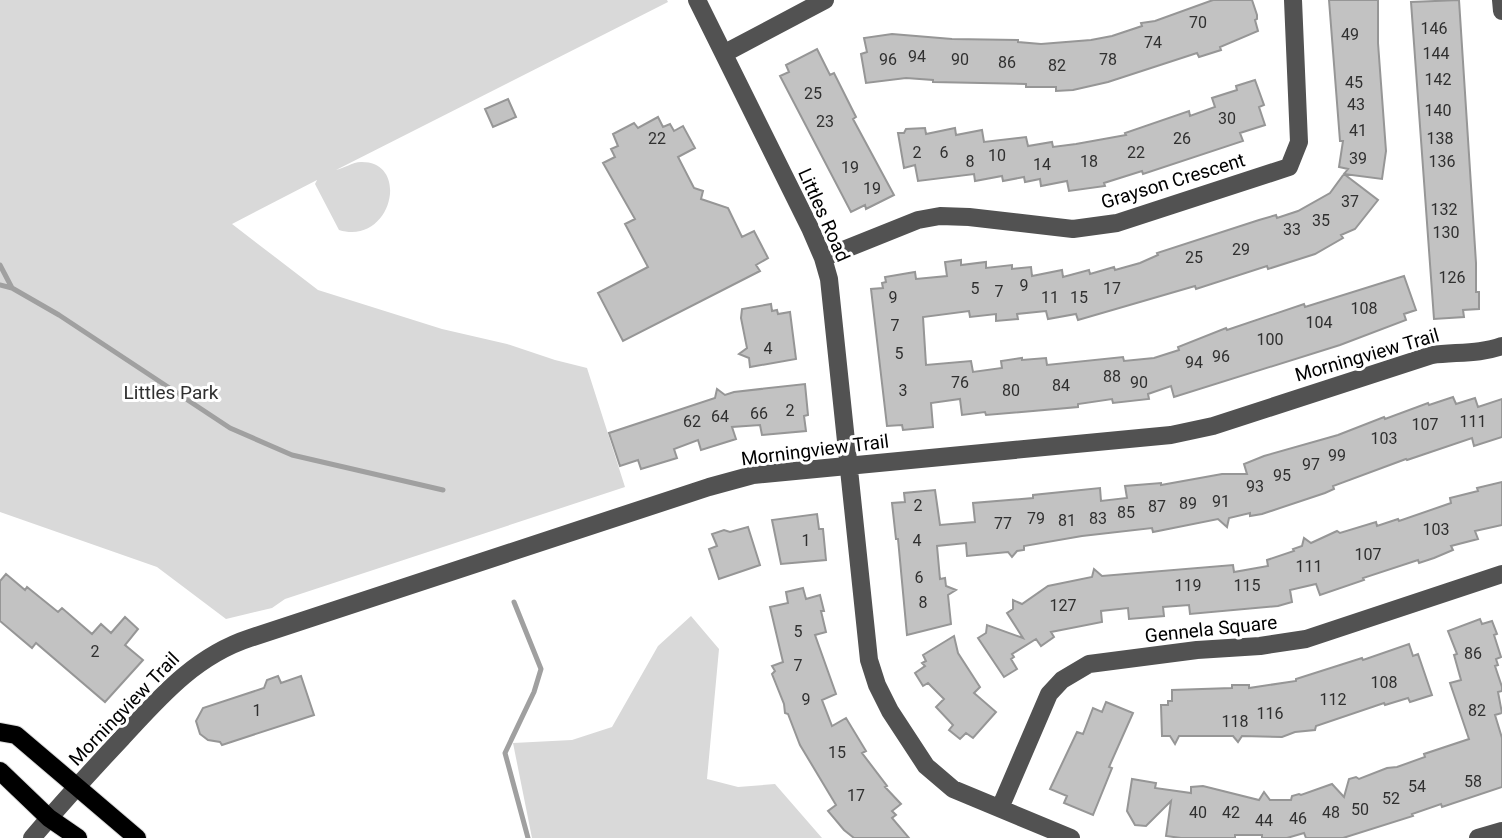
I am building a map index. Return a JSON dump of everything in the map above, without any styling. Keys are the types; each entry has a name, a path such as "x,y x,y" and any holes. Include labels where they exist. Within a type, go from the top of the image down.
{"main road":[{"path":"0,732 16,735 136,838"},
{"path":"0,771 49,818 78,838"}],"street":[{"name":"Littles Road","path":"697,0 823,258 834,314 849,466"},
{"path":"725,53 825,0"},
{"name":"Grayson Crescent","path":"823,258 918,220 940,216 1073,229 1117,223 1289,167 1299,142 1293,0"},
{"path":"1501,0 1502,11"},
{"name":"Morningview Trail","path":"32,838 176,681 202,661 238,642 752,475 1171,435 1213,426 1432,355 1487,351 1502,346"},
{"path":"849,466 869,660 877,685 890,711 926,766 953,789 1071,838"},
{"name":"Gennela Square","path":"1000,808 1049,694 1062,680 1089,664 1306,639 1502,574"},
{"path":"1478,838 1502,831"}],"green space":[{"name":"Littles Park","path":"0,0 667,0 668,2 336,170 361,162 377,165 386,174 390,187 389,202 372,226 357,232 339,230 315,184 317,180 232,224 318,290 442,329 507,344 587,368 625,487 285,599 272,608 226,619 157,567 0,512"},
{"path":"691,616 719,649 707,779 738,787 775,784 822,838 532,838 513,743 572,740 612,727 658,646"}],"building":[{"path":"1213,0 1252,0 1258,31 1220,47 1221,50 1199,57 1197,53 1108,82 1056,91 1056,87 1026,87 1026,84 933,82 906,78 866,83 861,54 867,52 864,38 892,34 952,39 1018,40 1041,44 1091,40 1112,36 1142,26 1141,23 1155,21"},
{"path":"1329,0 1378,0 1378,43 1386,151 1382,179 1344,174 1348,169 1339,167 1343,141 1340,141"},
{"path":"1459,0 1479,309 1463,310 1464,317 1434,319 1411,2"},
{"path":"817,49 830,75 834,73 856,117 853,119 894,195 866,209 865,205 851,212 780,76 789,72 786,65"},
{"path":"1255,80 1264,105 1259,107 1265,125 1240,133 1243,141 1143,174 1142,171 1104,183 1105,186 1069,191 1067,181 1041,186 1040,179 1025,182 1024,177 1003,181 1002,176 975,181 974,174 918,181 915,165 904,168 898,133 904,133 906,129 925,128 926,134 955,128 956,135 982,130 984,142 1026,137 1028,146 1052,142 1053,147 1076,144 1126,135 1125,133 1189,111 1190,116 1215,107 1212,98 1237,90 1236,86"},
{"path":"508,99 516,117 493,127 485,109"},
{"path":"658,117 663,127 670,124 674,131 683,126 695,148 678,157 694,188 703,191 701,199 728,208 742,237 754,231 768,258 756,265 760,271 623,341 598,293 648,267 625,224 635,219 603,163 615,157 611,149 618,146 613,134 634,123 638,128"},
{"path":"1344,174 1378,200 1355,229 1341,235 1343,238 1315,254 1078,320 1076,314 1048,319 1046,311 1017,314 1018,319 996,321 996,314 970,317 969,311 923,317 926,365 971,361 973,372 1002,368 1001,361 1022,358 1046,358 1047,365 1123,357 1124,361 1154,358 1179,350 1178,347 1226,328 1227,330 1304,304 1305,307 1404,276 1416,310 1404,314 1406,320 1340,345 1174,397 1171,386 1148,394 1149,399 1113,403 1112,399 1078,404 1078,407 986,415 985,412 962,415 960,399 931,403 933,427 903,430 902,425 887,426 871,289 883,288 885,277 915,272 916,279 947,276 945,262 961,260 961,265 986,262 986,268 1012,265 1012,269 1031,267 1032,276 1062,270 1063,277 1089,270 1090,274 1114,267 1115,270 1140,263 1158,255 1157,253 1259,220 1298,211 1330,193"},
{"path":"771,304 772,311 777,310 778,314 790,312 796,359 750,367 749,358 739,354 747,348 741,318 742,309"},
{"path":"805,384 808,415 804,416 806,431 762,435 760,425 732,427 736,439 701,450 698,440 674,449 677,458 641,469 638,460 620,466 609,433 715,398 717,389 725,395"},
{"path":"1453,397 1456,404 1475,398 1478,407 1502,399 1502,437 1474,446 1472,438 1406,459 1333,486 1334,489 1325,493 1262,514 1250,516 1250,513 1229,518 1227,527 1218,519 1153,532 1152,528 1082,536 1024,546 1024,550 1017,551 1012,557 1008,552 967,556 966,543 937,546 940,579 945,578 946,586 956,590 948,595 951,624 907,635 892,503 905,502 904,493 935,490 940,525 975,522 973,503 1100,488 1101,501 1127,498 1125,486 1161,485 1222,474 1247,474 1244,464 1264,456"},
{"path":"1502,482 1502,525 1475,531 1478,539 1451,546 1453,550 1434,558 1419,563 1418,560 1320,595 1316,584 1290,590 1292,602 1278,606 1190,614 1189,605 1163,607 1164,616 1129,619 1128,608 1101,611 1102,622 1051,632 1054,637 1041,646 1036,639 1012,654 1014,657 1011,659 1017,669 1004,677 978,638 986,633 987,625 1023,638 1007,613 1013,609 1013,600 1022,604 1048,586 1092,577 1094,569 1102,576 1233,565 1234,572 1268,566 1267,560 1294,551 1293,549 1302,546 1304,538 1311,543 1337,531 1340,533 1376,522 1377,526 1398,519 1399,521 1451,503 1450,498"},
{"path":"817,514 819,529 823,529 826,560 781,564 772,520"},
{"path":"748,527 760,565 719,579 709,549 717,546 712,534"},
{"path":"6,574 58,612 62,608 92,634 101,624 111,633 125,617 138,629 125,645 143,660 105,702 36,643 32,648 0,621 0,581"},
{"path":"803,588 806,599 820,595 824,611 821,611 826,632 815,635 836,694 822,700 832,726 846,718 866,751 862,753 887,786 885,787 901,804 892,811 896,815 892,818 909,838 854,838 844,830 828,811 836,805 800,745 788,714 785,713 772,674 775,671 772,666 783,662 770,607 788,603 786,592"},
{"path":"1480,619 1482,624 1492,621 1501,657 1496,659 1498,665 1495,666 1502,687 1502,691 1498,692 1502,713 1495,715 1502,738 1502,787 1442,807 1441,804 1412,814 1413,816 1343,838 1306,838 1304,833 1287,838 1235,835 1235,838 1181,838 1166,836 1171,801 1146,826 1135,825 1127,811 1132,779 1156,783 1155,788 1191,793 1191,787 1203,786 1259,800 1264,792 1270,800 1291,800 1292,796 1332,784 1344,797 1349,779 1359,779 1397,767 1425,757 1424,754 1469,739 1450,683 1461,680 1454,655 1457,654 1448,631"},
{"path":"954,636 958,653 980,687 974,693 996,712 973,738 966,733 960,739 949,730 953,725 936,707 944,699 928,683 923,686 915,673 925,666 922,663 926,661 923,655"},
{"path":"1409,644 1413,656 1418,654 1432,695 1410,702 1408,698 1385,705 1384,703 1316,726 1315,730 1295,732 1282,737 1242,736 1238,742 1233,736 1179,736 1175,744 1170,736 1162,736 1161,705 1168,705 1168,701 1172,701 1172,690 1232,688 1232,685 1249,685 1249,688 1296,681"},
{"path":"278,676 281,683 301,676 314,715 222,745 200,734 196,721 203,708 264,688 267,680"},
{"path":"1106,702 1133,713 1109,767 1112,768 1093,815 1064,803 1067,796 1050,789 1077,732 1083,734 1093,708 1102,712"}],"waterway":[{"path":"0,265 12,288 59,315 230,428 292,455 443,490"},
{"path":"0,285 12,288"},
{"path":"514,602 541,669 534,692 505,753 528,838"}]}
